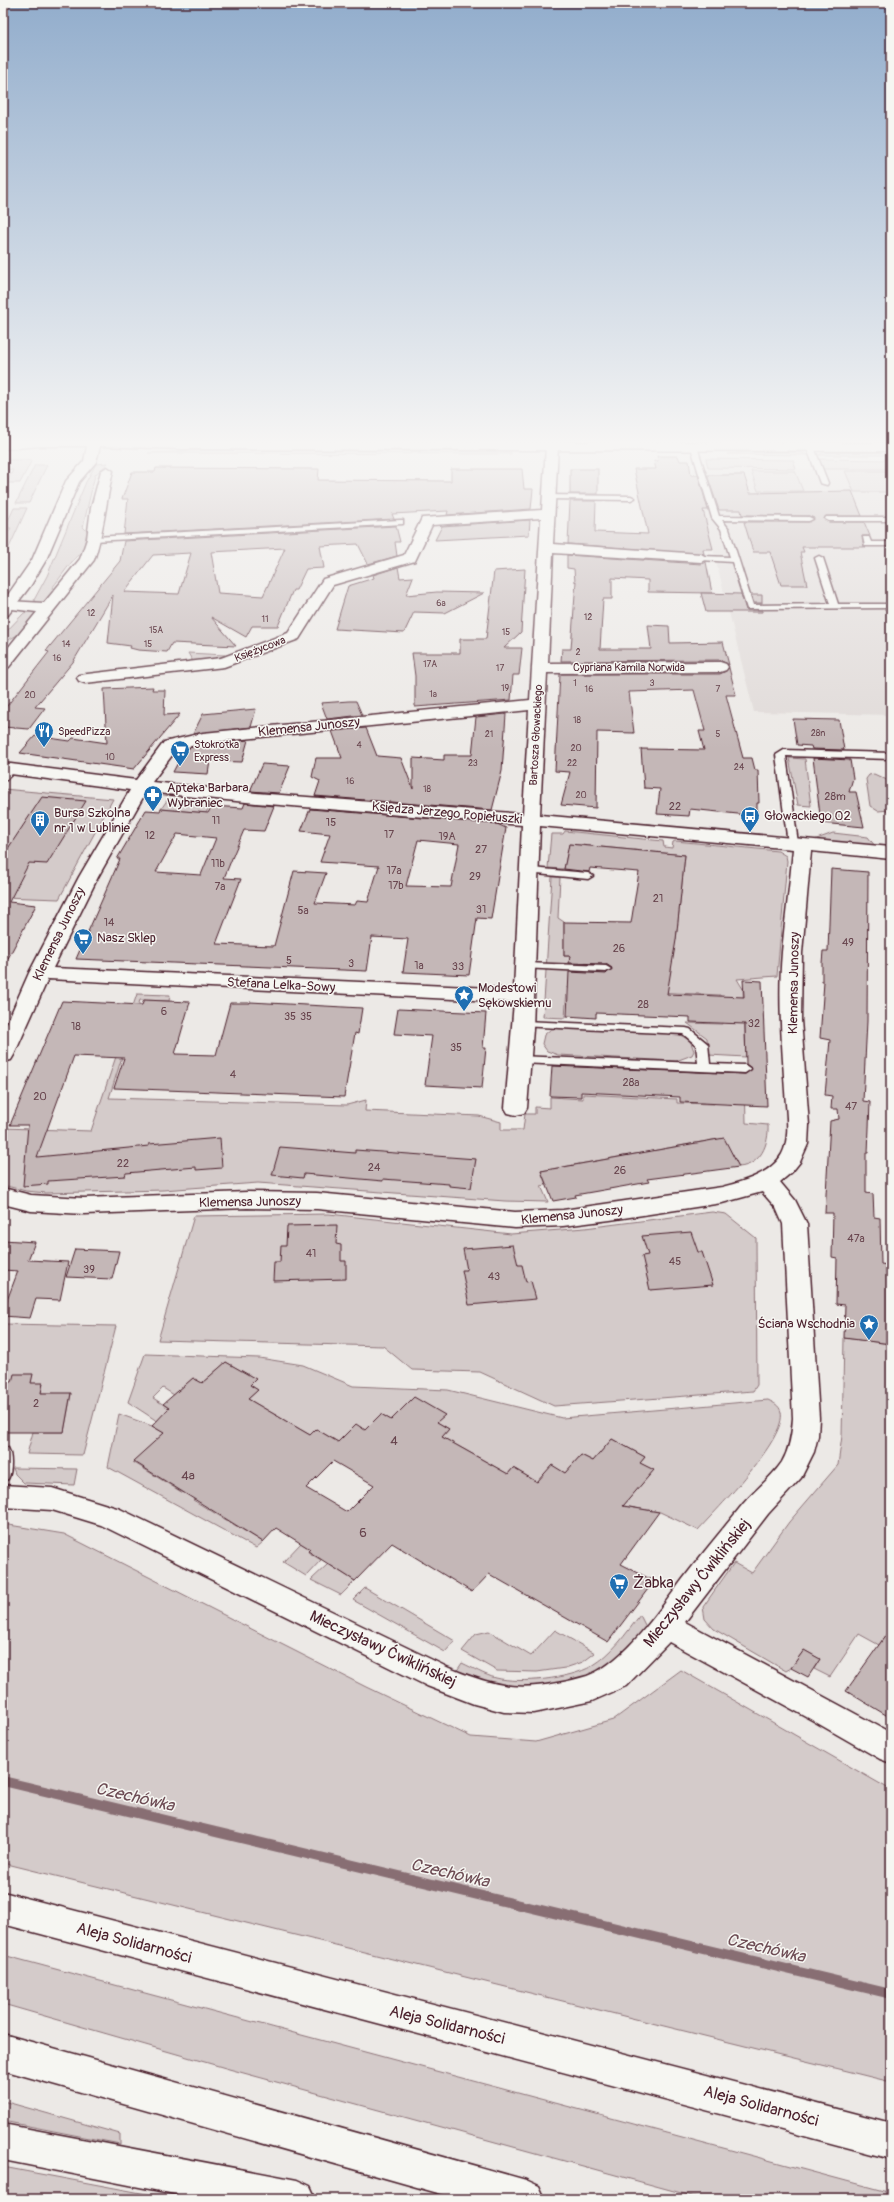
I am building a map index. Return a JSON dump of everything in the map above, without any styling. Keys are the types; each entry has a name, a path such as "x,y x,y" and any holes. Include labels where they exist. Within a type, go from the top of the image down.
{"street":[{"path":"6,608 39,560 46,543"},
{"path":"3,664 87,560 92,543"},
{"name":"Księżycowa","path":"85,678 224,662 294,636 328,582 410,558 417,543"},
{"name":"Bartosza Głowackiego","path":"516,1108 523,1024 546,543"},
{"path":"546,548 701,558"},
{"path":"6,608 49,608"},
{"name":"Cypriana Kamila Norwida","path":"539,668 720,667"},
{"name":"Klemensa Junoszy","path":"3,1055 39,973 93,867 142,786 164,752 170,746 181,741 538,704"},
{"name":"Księdza Jerzego Popiełuszki","path":"6,772 256,798 532,820 891,853"},
{"name":"Klemensa Junoszy","path":"3,1196 31,1203 84,1206 247,1200 317,1201 515,1220 563,1218 714,1196 738,1192 765,1181 784,1167 792,1157 797,1144 798,1125 791,1020 792,960 798,844"},
{"name":"Stefana Lelka-Sowy","path":"39,973 524,996"},
{"name":"Mieczysławy Ćwiklińskiej","path":"3,1496 52,1499 110,1517 438,1677 474,1691 504,1699 534,1700 592,1688 614,1677 637,1657 665,1626 696,1583 758,1506 791,1470 800,1452 805,1436 805,1384 795,1224 790,1209 781,1196 765,1181"},
{"path":"665,1626 807,1701 891,1749"},
{"name":"Aleja Solidarności","path":"3,1908 891,2141"},
{"path":"3,2052 526,2199"},
{"path":"3,2142 297,2199"}],"lane":[{"path":"730,543 750,607 891,606"},
{"path":"868,543 868,544 891,544"},
{"path":"701,558 736,560"},
{"path":"819,558 834,606"},
{"path":"798,844 781,755 784,753 891,756"},
{"path":"531,872 588,876"},
{"path":"525,966 606,969"},
{"path":"523,1024 686,1031 702,1044 704,1067"},
{"path":"520,1059 745,1069"},
{"path":"3,1452 3,1475"}],"shaded area":[{"path":"3,543 11,543 3,561"},
{"path":"61,543 85,543 83,551 71,563 52,588 54,594 44,604 36,604 34,600 47,576"},
{"path":"712,543 891,543 891,715 754,712"},
{"path":"35,610 38,612 21,633 10,639 3,647 3,635 24,613"},
{"path":"188,653 225,655 200,662 192,660"},
{"path":"789,758 805,759 811,806 798,805"},
{"path":"874,774 887,780 891,801 890,810 878,811 870,806 866,779 869,775"},
{"path":"3,789 113,799 59,899 3,897"},
{"path":"168,799 211,803 206,813 161,809"},
{"path":"565,831 663,841 664,847 672,848 673,842 675,841 778,851 786,856 787,861 777,976 737,979 743,989 746,1057 708,1055 707,1038 687,1023 722,1024 720,995 567,988 565,1018 543,1017 552,877 560,877 558,918 564,922 564,956 594,957 676,940 685,855 569,844 564,869 548,868 551,834 563,834"},
{"path":"833,833 868,837 875,846 814,840"},
{"path":"137,994 170,995 169,1001 140,1000 109,1098 347,1105 366,1100 365,1111 479,1116 501,1122 501,1130 523,1130 525,1114 535,1114 535,1107 550,1108 550,1097 583,1099 583,1094 677,1099 677,1103 714,1104 714,1078 745,1080 746,1123 768,1125 767,1139 758,1158 747,1165 739,1167 731,1152 726,1152 718,1139 541,1171 546,1185 541,1186 548,1202 505,1201 258,1183 163,1190 46,1193 26,1191 3,1185 3,1128 91,1131"},
{"path":"551,1029 676,1033 690,1040 694,1051 692,1055 676,1061 558,1055 547,1051 542,1044 544,1035"},
{"path":"712,1212 726,1214 756,1238 757,1385 753,1391 554,1406 480,1372 412,1370 383,1346 158,1340 194,1216 329,1214 511,1234 585,1228"},
{"path":"3,1324 116,1326 83,1455 27,1454 33,1432 64,1432 71,1394 41,1393 43,1384 3,1382"},
{"path":"844,1338 891,1344 891,1627 879,1645 859,1634 830,1677 814,1669 820,1659 804,1650 791,1668 786,1671 714,1629 705,1619 703,1607 734,1563 752,1573 789,1522 838,1465 842,1436"},
{"path":"145,1354 259,1358 303,1365 353,1386 448,1390 562,1418 768,1400 776,1404 781,1412 780,1424 773,1439 749,1473 698,1530 660,1512 623,1506 653,1470 640,1463 645,1457 612,1439 593,1461 581,1455 565,1473 552,1466 537,1482 513,1468 508,1474 442,1437 449,1429 437,1422 444,1415 414,1398 391,1420 381,1414 365,1430 356,1425 338,1442 316,1429 310,1435 248,1399 258,1390 250,1385 255,1379 226,1362 202,1383 193,1378 174,1395 163,1388 153,1398 172,1410 157,1421 128,1402"},
{"path":"119,1414 152,1426 164,1433 133,1462 183,1493 186,1491 196,1496 193,1500 263,1542 256,1548 108,1467"},
{"path":"13,1468 77,1469 74,1485 24,1483 15,1474"},
{"path":"3,1524 64,1534 366,1687 471,1737 536,1742 613,1720 681,1670 891,1790 891,2082 3,1863"},
{"path":"301,1543 310,1549 308,1552 321,1560 306,1576 283,1562"},
{"path":"328,1564 355,1581 341,1595 311,1580"},
{"path":"365,1588 455,1641 445,1652 353,1600"},
{"path":"640,1615 646,1627 627,1652 589,1677 537,1688 486,1684 456,1672 462,1663 487,1675 506,1680 545,1679 571,1674 592,1666 606,1656"},
{"path":"555,1630 595,1653 583,1662 565,1668 537,1672 497,1671 462,1651 476,1634 489,1631 531,1656"},
{"path":"3,1955 891,2193 891,2199 703,2199 229,2069 3,2004"},
{"path":"3,2101 120,2134 120,2144 3,2121"},
{"path":"3,2167 173,2199 3,2199"}],"building":[{"path":"124,543 395,543 397,556 368,564 358,544 320,546 324,568 306,569 296,590 293,590 278,626 252,626 246,637 211,617 236,646 172,643 167,652 138,650 130,648 131,646 108,643 113,595 73,662 35,707 45,708 29,729 3,727 3,711 49,652 46,651 120,561","holes":["285,548 263,596 218,593 211,552","191,553 179,594 124,592 153,555"]},
{"path":"568,543 711,543 713,549 703,549 704,554 568,544"},
{"path":"750,543 863,543 864,547 802,547 804,552 800,552 807,585 781,585 770,552 753,552"},
{"path":"567,555 701,564 706,562 712,593 648,592 648,580 612,578 612,599 603,599 600,649 651,649 648,625 669,626 670,643 723,642 729,665 720,660 561,661 562,649 571,649 576,581 575,582 574,569 567,568"},
{"path":"398,567 400,578 413,577 406,595 437,592 484,593 445,613 414,612 404,633 335,629 348,586 374,578 373,575"},
{"path":"525,569 521,632 504,648 522,648 519,675 513,675 511,700 415,707 415,676 412,653 460,653 460,639 486,639 494,571"},
{"path":"701,593 741,594 746,610 762,610 762,612 706,612"},
{"path":"751,595 762,595 762,603 754,603"},
{"path":"729,668 736,695 726,695 743,758 752,758 755,770 758,770 759,803 757,803 757,816 690,809 689,816 657,814 660,789 644,788 641,749 704,750 699,731 705,731 694,690 629,692 634,733 597,732 596,808 561,805 570,772 555,771 560,674 720,674"},
{"path":"153,687 152,690 165,690 164,715 180,714 134,769 20,753 35,736 70,741 73,738 107,743 104,689"},
{"path":"356,701 362,715 327,719 321,703"},
{"path":"256,709 251,727 193,734 203,714"},
{"path":"506,714 502,771 492,810 315,796 320,781 312,777 316,758 342,758 332,731 366,728 377,756 401,758 413,789 413,758 444,760 444,755 472,755 476,717"},
{"path":"793,719 839,720 844,750 812,749 811,746 797,745"},
{"path":"248,740 242,762 210,761 208,774 173,772 185,749 203,744"},
{"path":"813,758 850,760 853,778 849,792 856,792 864,827 821,823"},
{"path":"262,764 290,766 279,793 250,791"},
{"name":"Bursa Szkolna nr 1 w Lublinie","path":"42,797 86,801 47,864 29,863 9,902 36,905 3,968 3,856"},
{"path":"245,803 274,806 264,831 244,830 235,851 224,878 241,879 216,944 274,946 294,871 326,873 315,903 355,905 357,901 368,902 379,866 320,862 330,834 301,831 310,809 497,824 506,828 491,919 477,918 469,975 403,972 408,939 372,937 367,971 76,959 120,859 117,859 146,810 160,811 161,809 208,813 212,806 243,808","holes":["177,834 216,838 201,875 156,872","418,840 459,844 451,887 406,886"]},
{"path":"569,844 685,855 676,940 667,994 744,997 743,980 762,981 767,1106 680,1102 680,1097 581,1092 581,1097 550,1096 552,1066 745,1074 752,1069 746,1064 745,1024 690,1022 690,1017 596,1013 596,1018 567,1016 569,972 606,974 612,968 606,964 569,963 570,956 564,956 564,922 631,923 639,872 590,868 589,872 564,869"},
{"path":"831,869 868,872 867,1021 863,1101 870,1102 868,1153 866,1153 866,1193 873,1194 874,1217 880,1218 881,1264 888,1265 891,1344 844,1338 845,1305 836,1304 837,1258 832,1257 833,1213 825,1213 830,1121 839,1119 838,1109 831,1109 832,1096 825,1095 830,1040 820,1038 824,982 822,982 822,963 823,951 828,951"},
{"path":"144,1000 190,1002 175,1054 216,1055 230,1003 250,1002 362,1008 358,1034 355,1033 344,1097 114,1088 124,1058 74,1056 37,1157 149,1146 149,1144 220,1138 222,1168 196,1170 196,1167 126,1173 125,1176 48,1181 48,1184 23,1186 28,1125 10,1125 62,1001 142,1005"},
{"path":"398,1009 486,1013 483,1048 486,1048 482,1088 425,1085 432,1036 394,1034"},
{"path":"724,1138 739,1167 647,1179 649,1182 575,1195 576,1197 553,1201 541,1171"},
{"path":"280,1147 355,1153 355,1150 476,1159 471,1188 449,1186 449,1184 383,1179 383,1181 304,1174 303,1178 272,1175"},
{"path":"337,1225 336,1244 341,1245 341,1261 346,1261 346,1279 273,1281 274,1262 280,1262 281,1246 286,1246 287,1226"},
{"path":"691,1232 698,1252 702,1252 713,1285 650,1290 642,1256 648,1255 642,1236"},
{"path":"3,1240 35,1242 28,1260 68,1262 60,1300 36,1299 30,1318 3,1316 3,1311 18,1271 3,1270"},
{"path":"513,1245 518,1265 522,1265 526,1282 531,1281 536,1299 469,1305 462,1270 467,1270 463,1249"},
{"path":"75,1249 119,1251 112,1279 66,1277"},
{"path":"226,1362 256,1379 250,1385 258,1390 248,1399 310,1435 316,1429 338,1442 356,1424 365,1430 381,1414 391,1420 414,1397 445,1415 437,1422 449,1429 442,1437 508,1474 513,1468 537,1482 552,1465 565,1473 581,1455 593,1461 612,1439 645,1457 640,1463 654,1470 623,1506 659,1512 621,1564 654,1581 608,1642 489,1574 472,1592 392,1543 355,1581 308,1551 310,1549 276,1528 263,1542 133,1461 164,1433 152,1426 169,1408 163,1404 193,1378 202,1383","holes":["333,1461 374,1485 347,1512 306,1488"]},
{"path":"14,1374 33,1374 31,1383 43,1383 41,1393 71,1393 64,1432 3,1432 3,1382 12,1382"},
{"path":"891,1628 891,1718 846,1691"},
{"path":"804,1650 820,1659 808,1677 791,1668"}],"waterway":[{"name":"Czechówka","path":"3,1781 891,1994"}],"place":[{"name":"SpeedPizza","path":"44,748"},
{"name":"Stokrotka Express","path":"180,767"},
{"name":"Apteka Barbara Wybraniec","path":"153,812"},
{"name":"Głowackiego 02","path":"750,833"},
{"name":"Bursa Szkolna nr 1 w Lublinie","path":"40,837"},
{"name":"Nasz Sklep","path":"83,955"},
{"name":"Modestowi Sękowskiemu","path":"464,1012"},
{"name":"Ściana Wschodnia","path":"869,1341"},
{"name":"Żabka","path":"619,1600"}]}
